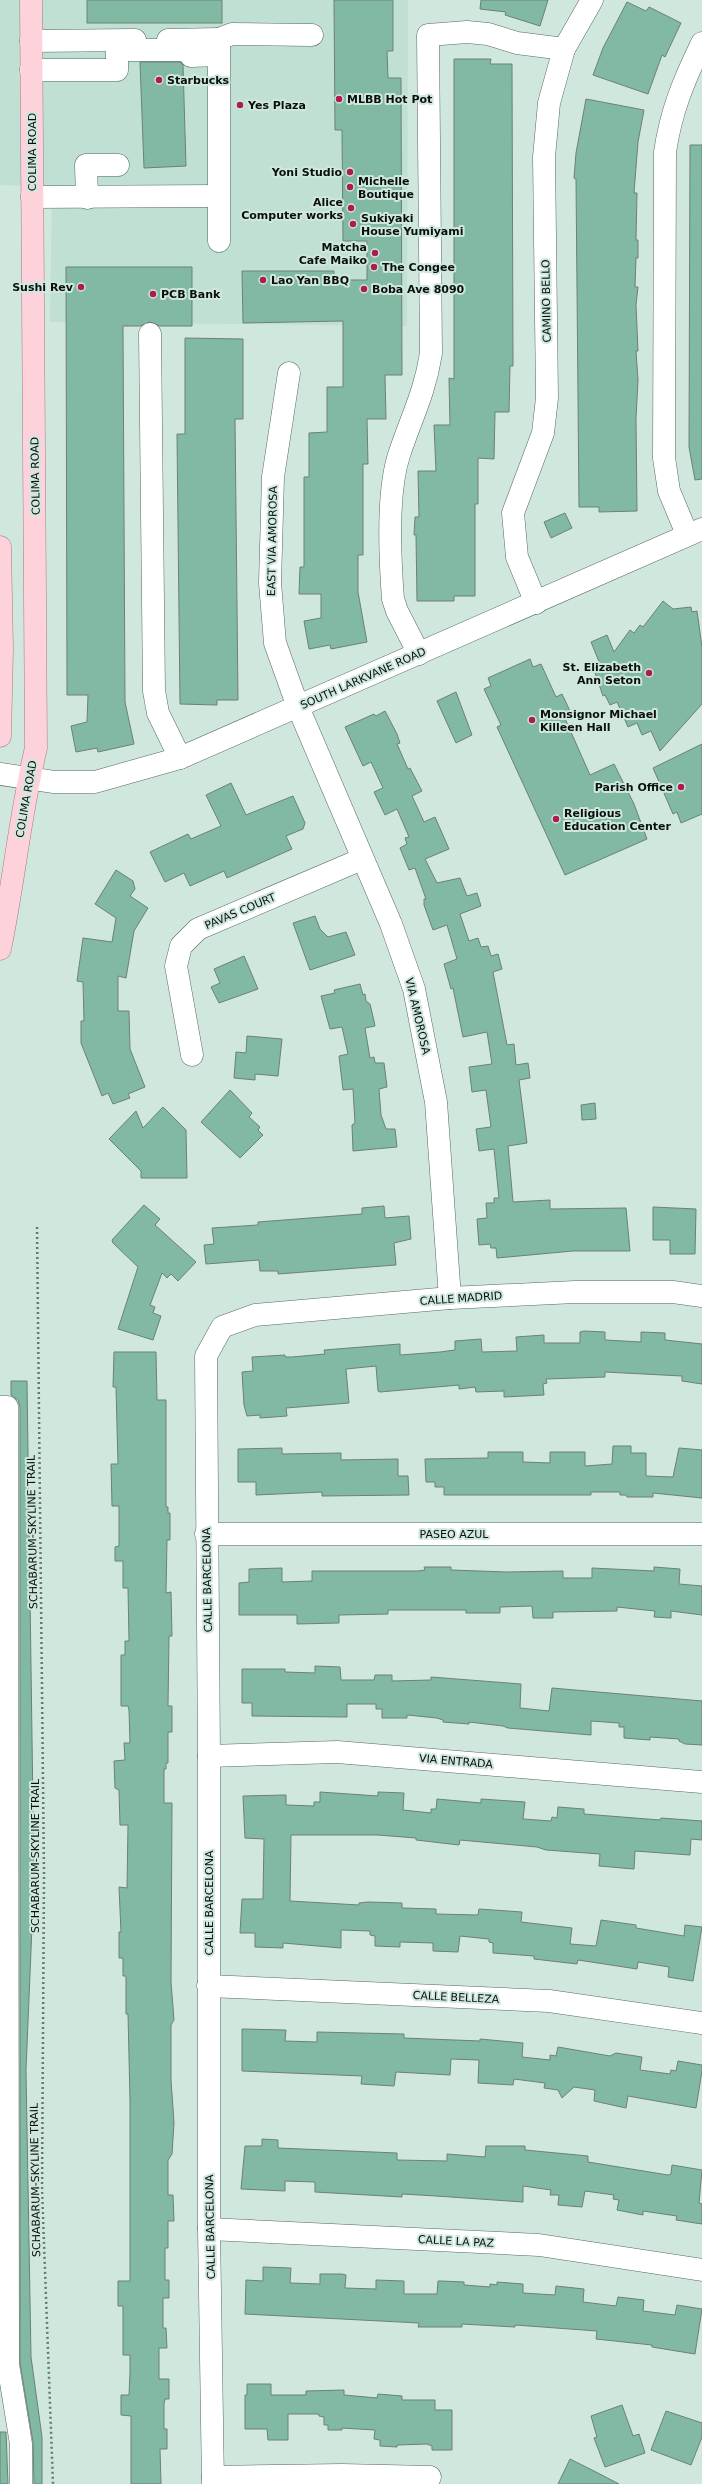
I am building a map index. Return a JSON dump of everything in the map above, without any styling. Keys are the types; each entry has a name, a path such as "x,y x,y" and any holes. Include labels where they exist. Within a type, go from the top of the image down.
{"main road":[{"name":"COLIMA ROAD","path":"0,949 12,889 14,776 36,748 37,627 31,0"},
{"path":"0,547 2,649 0,736"}],"street":[{"name":"CAMINO BELLO","path":"536,603 517,557 513,513 543,433 547,398 544,157 549,103 564,49 592,0"},
{"path":"419,654 397,612 393,599 392,485 399,456 420,403 431,353 428,35 467,32 488,34 517,43 564,49"},
{"path":"31,70 117,70 117,50 187,50 191,56 218,47 232,34 312,35"},
{"path":"31,42 218,47"},
{"path":"695,532 669,491 664,458 665,152 669,124 679,91 702,43"},
{"path":"218,47 219,241"},
{"path":"87,198 86,165 118,165"},
{"path":"32,197 87,198 218,196"},
{"path":"150,334 154,691 158,713 180,758"},
{"name":"EAST VIA AMOROSA","path":"289,373 273,477 270,582 275,643 298,707"},
{"name":"SOUTH LARKVANE ROAD","path":"14,776 54,782 95,782 180,758 695,532"},
{"name":"VIA AMOROSA","path":"298,707 391,924 414,989 436,1102 450,1298"},
{"name":"PAVAS COURT","path":"192,1055 176,966 181,946 198,929 362,859"},
{"name":"CALLE MADRID","path":"222,1327 256,1315 450,1298 575,1292 673,1292 702,1296"},
{"name":"CALLE BARCELONA","path":"213,2480 209,2229 209,1756 206,1534 206,1356 222,1327"},
{"path":"0,1407 7,1408 4,2147 8,2364 21,2444 21,2484"},
{"name":"PASEO AZUL","path":"206,1534 702,1534"},
{"name":"VIA ENTRADA","path":"209,1756 337,1752 702,1782"},
{"name":"CALLE BELLEZA","path":"208,1986 549,2001 702,2023"},
{"name":"CALLE LA PAZ","path":"209,2229 539,2245 702,2270"},
{"path":"213,2480 342,2475 430,2477"}],"path":[{"name":"SCHABARUM-SKYLINE TRAIL","path":"37,1227 44,1874 42,2190 53,2484"}],"shaded area":[{"path":"0,0 408,0 407,326 50,322 52,187 0,185"}],"building":[{"path":"87,0 222,0 222,23 87,23"},
{"path":"334,0 393,0 393,51 387,51 388,78 401,78 402,375 385,375 386,419 367,419 368,464 363,464 363,555 358,555 358,592 367,642 331,649 330,645 309,649 304,621 321,618 321,594 299,594 300,567 304,567 304,477 309,477 309,433 327,432 327,387 343,387 343,321 243,323 242,271 334,271 334,280 367,280 367,241 343,241 342,130 335,130"},
{"path":"481,0 548,0 540,26 505,15 506,12 480,9"},
{"path":"627,2 646,11 649,7 681,23 665,57 662,55 648,94 593,75 603,48"},
{"path":"454,59 491,59 490,64 512,64 513,366 510,366 509,412 495,412 494,459 478,458 478,504 475,504 475,596 454,596 454,601 417,601 416,535 414,535 415,517 419,517 418,471 436,471 434,425 450,425 449,378 454,379"},
{"path":"140,62 180,62 183,65 186,166 144,168"},
{"path":"586,99 644,110 638,142 634,193 637,193 636,240 638,240 635,287 638,287 636,305 638,351 636,351 638,380 636,418 637,511 599,512 599,507 579,507 576,179 574,178 576,153"},
{"path":"690,145 702,145 702,479 695,480 689,447"},
{"path":"66,267 192,267 192,326 160,326 150,322 140,326 123,326 125,702 134,744 98,752 97,748 76,752 71,726 87,722 88,695 67,695"},
{"path":"185,338 243,339 243,419 235,419 238,700 217,700 217,705 180,704 177,434 185,434"},
{"path":"565,513 572,528 551,538 544,522"},
{"name":"St. Elizabeth Ann Seton","path":"663,601 673,609 691,607 692,612 697,611 702,647 702,704 660,751 651,731 642,735 637,723 628,727 617,702 610,705 605,695 603,696 593,667 600,664 591,642 607,635 614,652 630,630 634,633 640,625 643,627"},
{"path":"530,659 533,667 541,664 556,697 562,694 570,711 563,714 590,775 614,764 634,804 647,839 565,875 497,727 501,725 484,689 491,686 488,678"},
{"path":"456,692 472,735 456,743 437,701"},
{"path":"385,711 397,734 400,743 397,744 408,769 410,768 422,791 412,796 424,822 435,817 449,849 425,859 437,883 460,878 467,896 477,893 481,906 460,914 469,941 478,938 481,947 488,946 491,956 498,954 502,969 493,972 507,1045 514,1044 516,1065 528,1063 530,1078 519,1080 527,1143 508,1146 513,1202 550,1200 550,1209 626,1208 630,1251 573,1251 497,1258 496,1248 491,1248 490,1244 479,1245 477,1219 487,1218 486,1203 494,1203 494,1198 499,1198 494,1149 479,1151 476,1129 491,1127 486,1090 472,1092 469,1067 492,1064 487,1032 463,1037 453,988 451,989 444,964 457,959 447,925 433,930 424,905 424,899 426,899 415,868 409,870 400,848 407,844 405,838 409,837 397,809 385,815 374,792 383,788 371,762 363,766 345,727 374,714 376,716"},
{"name":"Parish Office","path":"702,744 702,814 681,823 677,812 673,814 653,768"},
{"path":"231,783 246,815 293,796 305,823 303,829 286,836 292,849 227,878 224,871 190,886 184,873 165,882 150,852 188,834 191,839 221,826 206,795"},
{"path":"116,870 133,881 135,889 130,896 148,908 134,931 126,978 118,976 118,1011 129,1011 130,1049 145,1087 128,1094 130,1098 113,1104 108,1093 102,1096 81,1043 81,1021 84,1021 83,982 77,981 83,938 112,942 116,918 95,904"},
{"path":"315,916 320,929 328,937 346,932 355,955 310,970 293,923"},
{"path":"244,956 258,989 219,1003 211,987 220,983 214,969"},
{"path":"360,984 363,995 365,994 366,1001 370,1004 375,1026 365,1028 370,1058 374,1057 375,1063 384,1063 387,1087 379,1089 381,1115 386,1129 395,1129 397,1147 353,1151 352,1125 355,1123 353,1089 343,1090 339,1056 348,1054 342,1027 330,1029 321,996 335,993 334,990"},
{"path":"247,1036 282,1039 278,1076 255,1074 255,1080 234,1078 236,1052 246,1053"},
{"path":"230,1090 252,1113 249,1117 260,1127 258,1130 263,1135 240,1158 201,1122"},
{"path":"595,1103 596,1119 582,1120 581,1105"},
{"path":"163,1107 186,1130 187,1178 141,1178 141,1171 109,1139 136,1111 143,1128"},
{"path":"144,1205 160,1219 155,1225 196,1262 178,1281 171,1274 167,1278 162,1273 150,1305 155,1307 153,1313 161,1316 153,1340 118,1329 138,1267 113,1243 112,1240"},
{"path":"384,1206 385,1218 409,1216 411,1239 394,1243 396,1265 278,1274 278,1271 260,1271 259,1260 206,1264 204,1245 214,1244 212,1228 258,1225 258,1222 362,1214 362,1208"},
{"path":"653,1207 696,1209 695,1254 670,1254 670,1240 653,1240"},
{"path":"580,1332 605,1332 605,1340 641,1342 641,1332 665,1333 665,1340 702,1344 702,1384 682,1381 682,1376 605,1372 605,1377 546,1379 547,1383 543,1384 544,1395 504,1397 504,1391 476,1392 475,1387 459,1389 459,1385 380,1392 378,1391 376,1366 346,1369 349,1403 286,1408 287,1416 260,1418 260,1415 247,1416 244,1405 242,1372 253,1371 252,1357 285,1355 285,1357 292,1357 325,1354 324,1350 400,1344 400,1355 440,1352 455,1350 455,1341 481,1339 482,1352 517,1351 516,1337 544,1335 544,1343 580,1343"},
{"path":"114,1352 156,1352 157,1400 166,1400 166,1507 168,1507 168,1513 170,1513 170,1540 167,1540 166,1593 171,1592 172,1636 169,1636 168,1706 172,1706 172,1732 168,1732 168,1763 166,1763 166,1769 164,1769 164,1803 172,1803 171,1982 174,2020 171,2025 171,2080 174,2123 172,2154 168,2160 168,2195 173,2195 174,2221 168,2221 168,2248 165,2248 165,2280 169,2280 169,2298 163,2298 163,2328 166,2328 167,2348 159,2348 159,2379 169,2379 169,2399 165,2399 164,2404 164,2429 167,2429 167,2449 160,2449 161,2484 131,2484 131,2416 121,2415 121,2395 129,2395 130,2373 130,2355 123,2355 123,2306 118,2306 118,2281 130,2281 130,2100 128,2014 126,2014 126,1976 123,1976 123,1958 119,1958 119,1932 121,1932 119,1887 127,1888 128,1825 120,1825 119,1790 115,1788 114,1761 125,1760 124,1743 130,1743 129,1710 128,1706 121,1706 121,1655 125,1655 125,1641 129,1641 128,1588 123,1588 123,1561 115,1561 115,1547 119,1546 119,1506 112,1506 111,1464 118,1464 116,1387 113,1387"},
{"path":"11,1381 27,1381 34,1879 26,2070 31,2357 42,2437 42,2484 34,2484 33,2442 20,2363 20,1407 18,1400 11,1395"},
{"path":"613,1446 631,1446 631,1453 646,1453 646,1476 673,1477 679,1448 702,1450 702,1498 653,1493 653,1497 627,1497 626,1495 620,1495 620,1492 591,1492 591,1495 444,1495 444,1487 435,1487 435,1482 426,1482 425,1459 488,1458 488,1452 523,1452 523,1462 550,1463 550,1452 585,1452 585,1466 612,1464"},
{"path":"282,1448 282,1454 341,1453 341,1460 398,1459 398,1476 408,1476 409,1495 322,1496 322,1492 256,1495 256,1482 238,1482 238,1449"},
{"path":"424,1567 451,1567 451,1570 507,1572 563,1571 563,1578 592,1578 592,1568 654,1571 654,1567 680,1569 679,1584 702,1586 702,1615 671,1611 671,1618 654,1617 655,1611 617,1607 617,1611 553,1612 553,1618 533,1618 532,1606 500,1607 500,1613 466,1613 466,1610 388,1610 388,1614 339,1615 339,1623 297,1624 297,1615 239,1615 239,1583 249,1582 249,1569 282,1568 282,1582 312,1581 312,1571 418,1571 425,1570"},
{"path":"315,1666 340,1667 341,1680 374,1680 375,1675 392,1675 392,1681 431,1680 431,1677 521,1684 520,1708 549,1711 552,1688 702,1701 702,1745 685,1744 679,1741 679,1739 650,1737 650,1740 624,1738 624,1727 619,1727 619,1723 591,1721 591,1735 508,1728 503,1726 469,1722 469,1724 443,1722 443,1720 437,1718 407,1715 407,1718 382,1718 382,1709 376,1709 376,1704 347,1704 347,1717 252,1716 252,1703 242,1703 242,1669 285,1669 285,1672 315,1673"},
{"path":"320,1792 378,1796 378,1792 404,1793 403,1810 431,1813 431,1809 436,1809 437,1799 481,1803 481,1799 525,1802 523,1819 551,1821 552,1817 557,1818 558,1807 584,1809 584,1814 660,1820 661,1818 702,1821 702,1840 691,1839 690,1855 635,1851 634,1869 599,1866 600,1854 546,1850 537,1847 460,1840 459,1845 416,1840 416,1838 378,1835 291,1835 290,1901 359,1905 359,1903 368,1902 402,1903 402,1908 436,1909 436,1914 478,1915 479,1909 522,1912 521,1922 572,1928 570,1944 596,1946 601,1920 636,1925 636,1928 684,1936 685,1925 702,1927 693,1981 668,1977 669,1967 638,1962 637,1969 578,1960 577,1964 534,1959 534,1956 493,1953 493,1943 489,1942 489,1939 460,1936 458,1952 433,1951 433,1943 400,1942 400,1947 375,1946 375,1936 370,1935 370,1931 341,1930 341,1948 283,1943 283,1948 255,1947 255,1933 240,1933 242,1899 263,1899 264,1839 245,1838 243,1796 286,1795 286,1805 314,1806 314,1802 320,1802"},
{"path":"242,2029 286,2030 285,2041 317,2042 317,2032 404,2034 404,2038 480,2041 480,2039 523,2043 522,2057 550,2060 550,2055 556,2056 558,2047 610,2056 616,2053 642,2057 640,2070 670,2074 671,2070 676,2071 678,2061 702,2065 702,2071 696,2108 628,2096 626,2108 594,2101 595,2090 574,2087 562,2098 558,2090 544,2088 545,2083 514,2079 513,2085 478,2083 479,2060 451,2059 450,2075 396,2072 394,2086 361,2084 362,2076 242,2071"},
{"path":"262,2139 278,2140 278,2148 397,2153 397,2160 447,2161 447,2154 485,2157 486,2146 525,2146 525,2150 588,2156 588,2162 668,2175 671,2174 672,2165 702,2170 699,2203 702,2204 702,2224 676,2220 677,2216 643,2211 643,2215 617,2210 619,2200 613,2199 614,2195 585,2191 582,2207 558,2205 559,2195 550,2195 551,2190 523,2186 523,2202 402,2194 402,2197 315,2192 315,2182 285,2181 285,2191 241,2189 245,2146 262,2146"},
{"path":"263,2267 291,2268 290,2283 320,2284 320,2274 346,2275 345,2288 376,2289 376,2280 404,2281 404,2294 437,2294 438,2281 464,2282 464,2285 490,2287 490,2284 497,2285 497,2282 523,2284 523,2293 555,2295 556,2286 584,2289 583,2302 616,2306 618,2297 644,2300 643,2311 675,2315 677,2305 702,2309 695,2354 652,2347 652,2345 596,2339 597,2331 515,2325 515,2327 462,2324 462,2327 418,2327 419,2323 245,2314 246,2280 263,2281"},
{"path":"247,2384 271,2384 271,2395 306,2395 306,2391 344,2390 344,2395 377,2398 378,2394 402,2396 402,2400 435,2400 435,2410 452,2410 452,2450 432,2450 432,2446 427,2444 397,2445 397,2447 380,2446 380,2440 374,2439 375,2430 342,2428 342,2430 328,2430 328,2425 324,2425 324,2417 319,2416 319,2414 288,2414 288,2440 268,2440 267,2429 245,2429 245,2395 247,2395"},
{"path":"622,2405 633,2436 639,2434 645,2453 605,2467 594,2438 597,2437 591,2416"},
{"path":"666,2411 702,2423 702,2437 691,2465 651,2450"},
{"path":"0,2432 6,2432 8,2484 0,2484"},
{"path":"570,2459 594,2471 619,2484 558,2484"}],"place":[{"name":"Starbucks","path":"159,80"},
{"name":"MLBB Hot Pot","path":"339,99"},
{"name":"Yes Plaza","path":"240,105"},
{"name":"Yoni Studio","path":"350,172"},
{"name":"Michelle Boutique","path":"350,187"},
{"name":"Alice Computer works","path":"351,208"},
{"name":"Sukiyaki House Yumiyami","path":"353,224"},
{"name":"Matcha Cafe Maiko","path":"375,253"},
{"name":"The Congee","path":"374,267"},
{"name":"Lao Yan BBQ","path":"263,280"},
{"name":"Sushi Rev","path":"81,287"},
{"name":"Boba Ave 8090","path":"364,289"},
{"name":"PCB Bank","path":"153,294"},
{"name":"St. Elizabeth Ann Seton","path":"649,673"},
{"name":"Monsignor Michael Killeen Hall","path":"532,720"},
{"name":"Parish Office","path":"681,787"},
{"name":"Religious Education Center","path":"556,819"}]}
